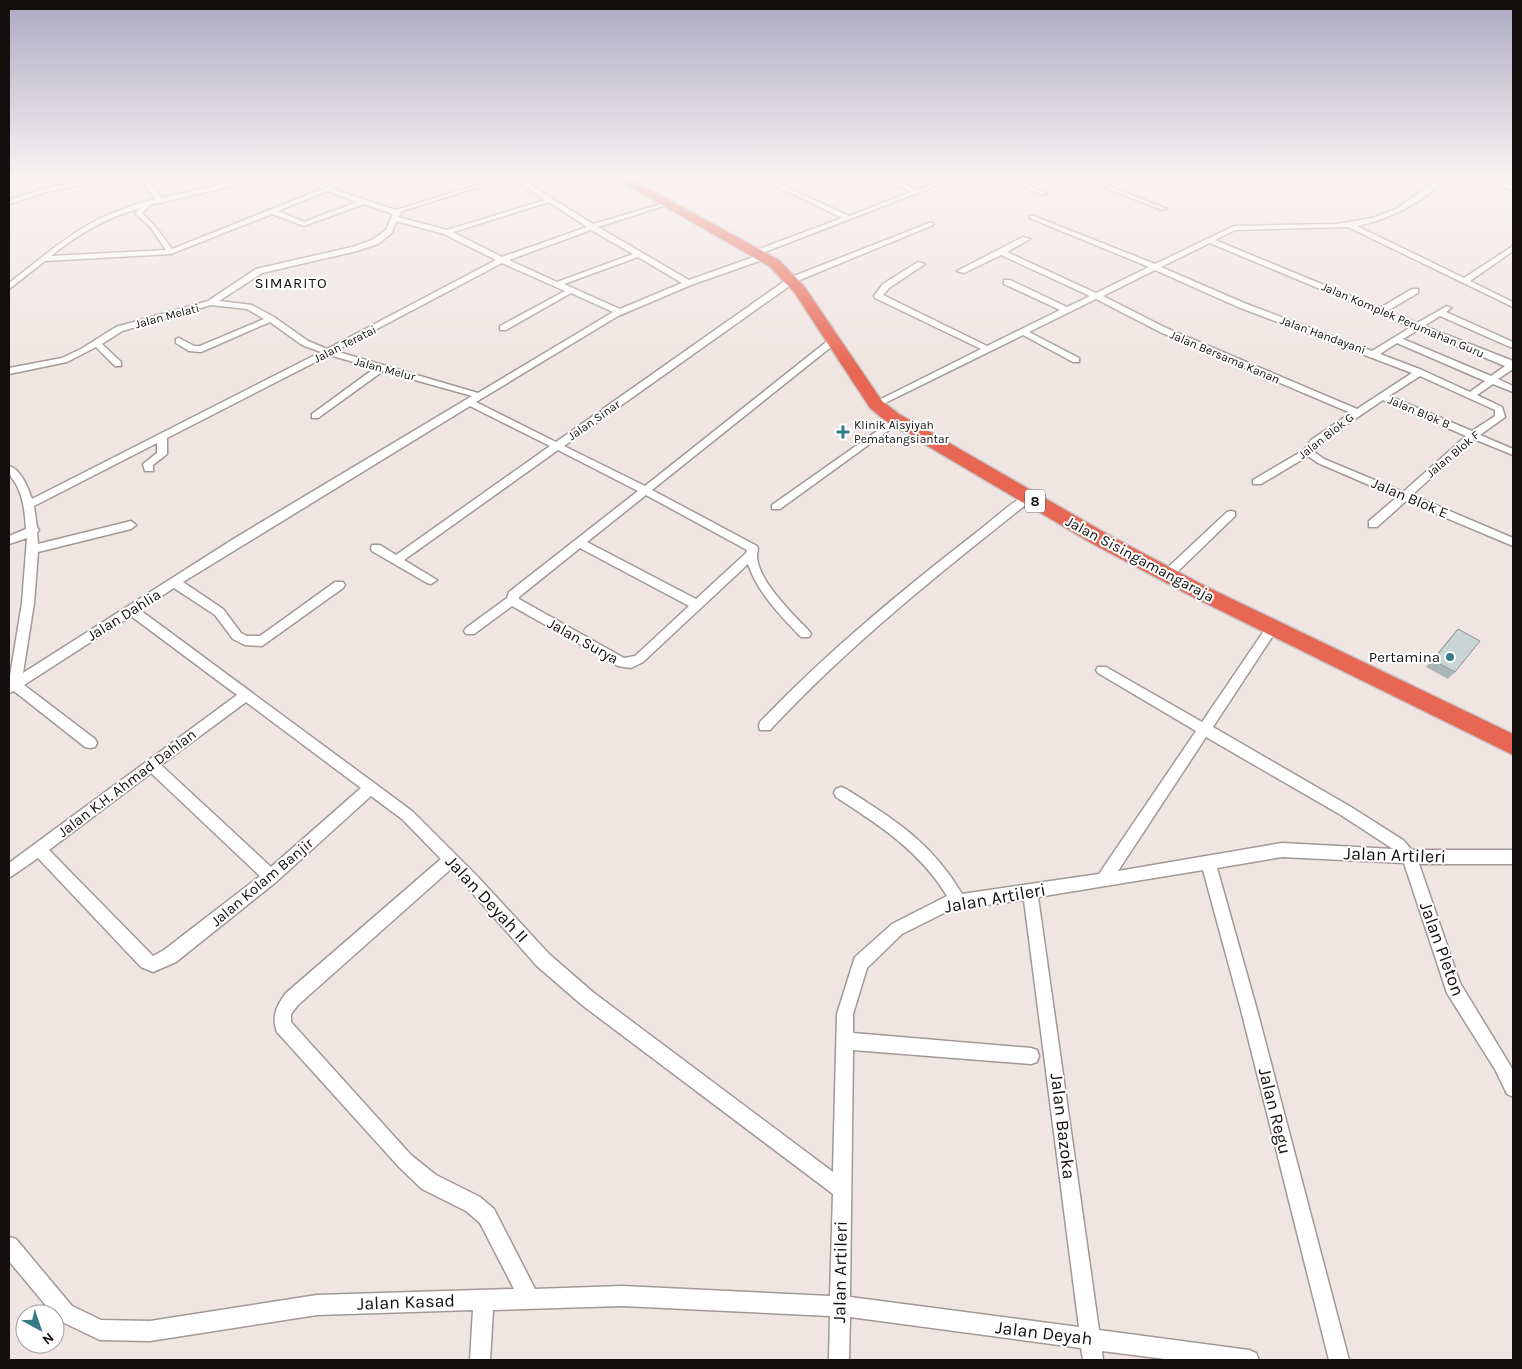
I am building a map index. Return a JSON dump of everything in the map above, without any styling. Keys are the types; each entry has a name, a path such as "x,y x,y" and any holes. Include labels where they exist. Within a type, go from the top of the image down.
{"highway":[{"name":"Jalan Sisingamangaraja","path":"735,241 774,263 792,280 876,404 897,420 1167,575 1513,745"}],"street":[{"path":"9,287 68,241"},
{"path":"163,241 171,252"},
{"path":"45,259 171,252 198,241"},
{"name":"Jalan Melati","path":"9,371 64,360 119,329 211,303 259,271 354,249 376,241"},
{"path":"464,241 502,260 620,312"},
{"name":"Jalan Teratai","path":"30,504 162,438 502,260 554,241"},
{"path":"616,241 688,283"},
{"name":"Jalan Dahlia","path":"12,686 239,541 620,312 794,241"},
{"name":"Jalan Sinar","path":"396,560 792,280 888,241"},
{"path":"961,271 1024,241"},
{"name":"Jalan Handayani","path":"1094,241 1241,305 1374,354 1492,404"},
{"path":"876,404 1207,241"},
{"name":"Jalan Komplek Perumahan Guru","path":"1211,241 1513,365"},
{"path":"1382,241 1513,305"},
{"path":"1464,281 1513,248"},
{"name":"Jalan Bersama Kanan","path":"1001,252 1096,296 1157,328 1357,412"},
{"path":"558,284 639,254"},
{"path":"921,264 886,286 878,296 987,349"},
{"path":"1007,282 1066,310"},
{"path":"503,328 572,290"},
{"path":"1381,311 1415,291"},
{"name":"Jalan Melur","path":"211,303 248,307 271,319 305,343 328,352 480,396"},
{"path":"1374,354 1444,311 1513,345"},
{"path":"179,341 192,349 201,349 271,319"},
{"path":"1023,332 1076,360"},
{"path":"1398,340 1513,389"},
{"path":"470,631 513,600 513,595 833,341"},
{"path":"95,343 105,350 118,364"},
{"path":"1472,395 1513,365"},
{"path":"315,416 382,367"},
{"name":"Jalan Blok G","path":"1257,482 1308,452 1314,442 1419,372"},
{"name":"Jalan Blok B","path":"1381,396 1513,452"},
{"path":"469,402 645,490 751,547 755,574 766,592 804,634"},
{"name":"Jalan Blok F","path":"1373,524 1473,435 1500,416 1498,409 1492,404"},
{"path":"776,507 897,420"},
{"path":"149,469 148,464 162,454 162,438"},
{"name":"Jalan Blok E","path":"1308,452 1321,461 1513,542"},
{"path":"9,469 15,474 26,491 34,530 33,549 12,686 90,743"},
{"path":"765,726 793,695 872,621 1029,497"},
{"path":"1167,575 1231,514"},
{"path":"33,549 130,525"},
{"path":"9,540 34,530"},
{"path":"579,542 696,605"},
{"path":"376,548 431,580"},
{"name":"Jalan Surya","path":"513,600 518,605 622,663 631,663 639,658 751,555"},
{"path":"175,583 218,612 237,636 245,640 262,641 339,585"},
{"name":"Jalan Deyah II","path":"132,610 407,815 543,960 588,999 842,1190"},
{"path":"1104,879 1272,628"},
{"path":"1102,670 1346,811 1398,845 1410,857"},
{"name":"Jalan K.H. Ahmad Dahlan","path":"9,871 246,695"},
{"path":"152,765 271,877"},
{"name":"Jalan Kolam Banjir","path":"39,849 147,961 153,964 170,956 271,877 371,788"},
{"path":"841,793 911,839 925,853 946,880 958,901"},
{"name":"Jalan Artileri","path":"839,1360 845,1014 861,963 904,924 948,903 958,901 1282,850 1410,857 1513,857"},
{"name":"Jalan Pleton","path":"1410,857 1453,987 1502,1065 1513,1088"},
{"path":"451,860 292,999 282,1012 281,1019 283,1026 405,1162 429,1182 473,1204 487,1216 530,1298"},
{"name":"Jalan Regu","path":"1208,862 1249,1010 1339,1360"},
{"name":"Jalan Bazoka","path":"1030,891 1093,1360"},
{"path":"844,1041 1031,1056"},
{"name":"Jalan Kasad","path":"9,1246 65,1313 100,1330 150,1330 317,1305 530,1298 622,1296 839,1306"},
{"path":"480,1360 484,1300"},
{"name":"Jalan Deyah","path":"839,1306 1249,1360"}],"building":[{"name":"Pertamina","path":"1458,629 1480,641 1455,672 1433,660"}],"place":[{"name":"Klinik Aisyiyah Pematangsiantar","path":"843,432"},
{"name":"Pertamina","path":"1450,657"}],"district":[{"name":"SIMARITO","path":"291,283"}]}
